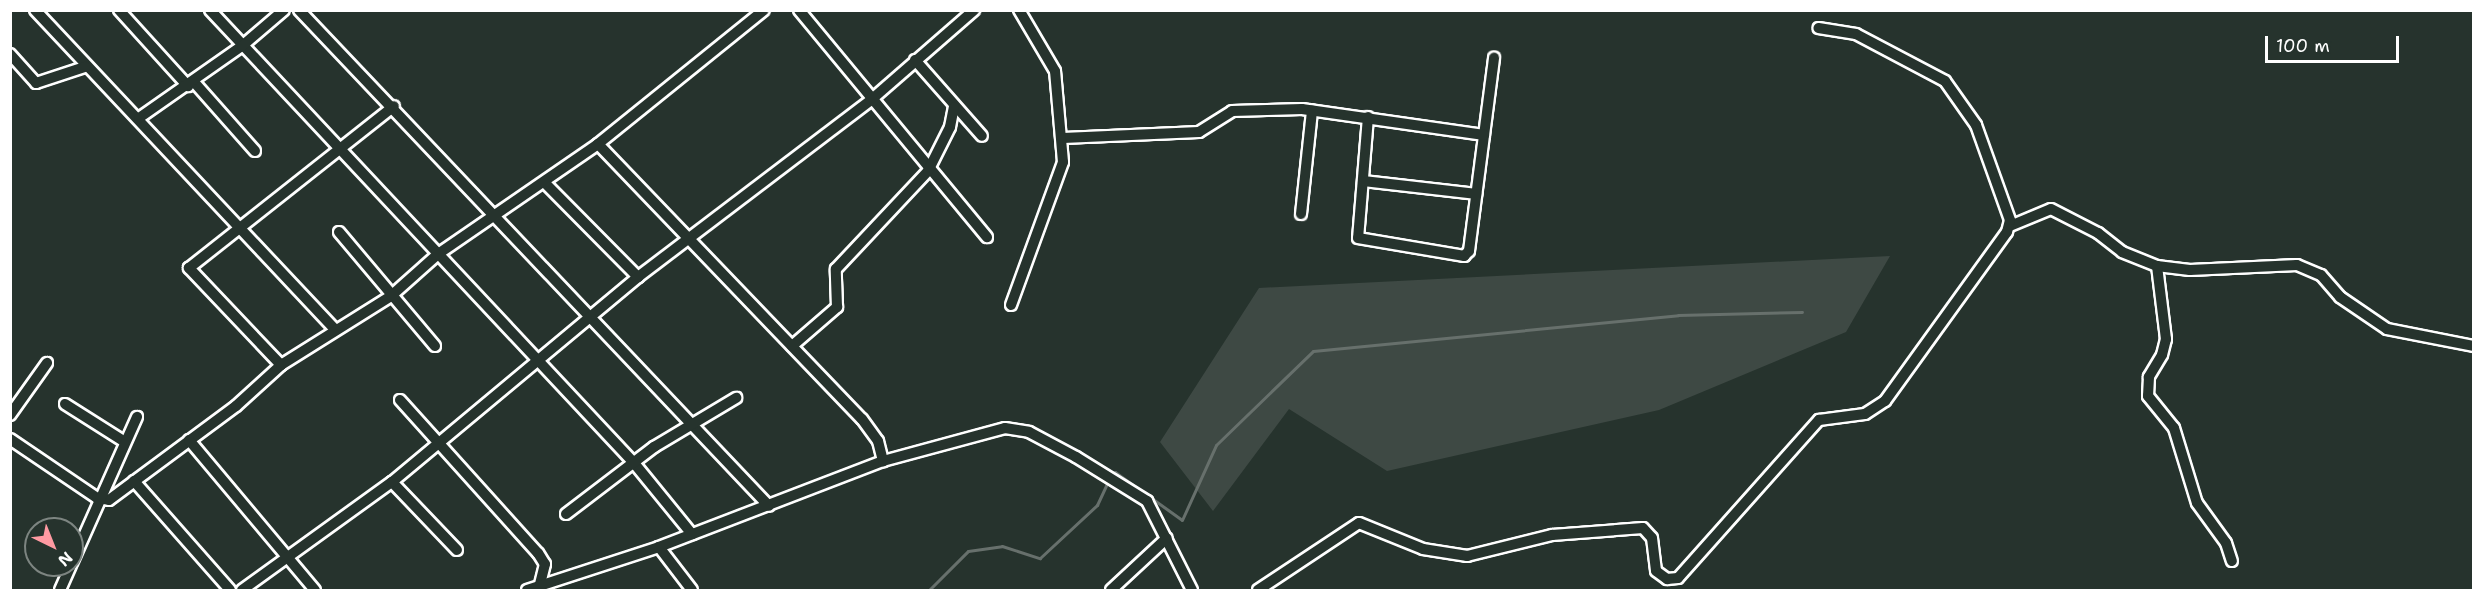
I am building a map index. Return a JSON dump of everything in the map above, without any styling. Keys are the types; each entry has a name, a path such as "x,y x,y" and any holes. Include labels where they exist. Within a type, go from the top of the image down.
{"street":[{"path":"35,10 85,67 139,118 237,228 336,329"},
{"path":"119,10 255,151"},
{"path":"210,10 634,463 692,534"},
{"path":"139,118 191,84 242,46 284,10"},
{"path":"299,10 394,106 494,218 769,506"},
{"path":"10,439 97,498 109,500 189,441 281,365 391,296 438,254 494,218 598,144 764,10"},
{"path":"799,10 928,171 987,237"},
{"path":"242,591 392,482 439,440 638,277 871,100 974,10"},
{"path":"1011,305 1058,184 1063,138 1055,71 1019,10"},
{"path":"1818,28 1857,34 1945,81 1976,125 2010,226"},
{"path":"10,54 36,83 85,67"},
{"path":"1368,117 1364,181 1356,230 1361,239 1462,256 1469,251 1494,58"},
{"path":"915,60 954,107 982,136"},
{"path":"281,365 189,272 237,228 337,147 394,106"},
{"path":"792,346 837,307 839,265 928,171 950,127 954,107"},
{"path":"1063,138 1199,132 1232,111 1312,111 1484,135"},
{"path":"1301,214 1312,111"},
{"path":"598,144 692,238 869,428 883,461"},
{"path":"1364,181 1476,194"},
{"path":"544,182 638,277"},
{"path":"1258,591 1359,523 1423,549 1467,556 1551,535 1643,528 1652,538 1656,571 1666,579 1678,578 1713,545 1819,420 1865,414 1885,401 2010,226 2051,209 2098,233 2122,252 2157,266 2190,270 2297,265 2321,275 2340,297 2387,329 2474,346"},
{"path":"339,232 435,346"},
{"path":"2157,266 2166,339 2162,355 2149,377 2148,396 2169,418 2197,503 2226,543 2232,561"},
{"path":"10,415 47,363"},
{"path":"566,514 634,463 736,398"},
{"path":"400,400 439,440 538,553 545,564 540,584"},
{"path":"65,404 124,442"},
{"path":"84,531 97,498 136,417"},
{"path":"527,591 540,584 659,547 883,461 1005,428 1029,432 1113,477 1147,501 1192,591"},
{"path":"189,441 290,556 315,591"},
{"path":"134,481 230,591"},
{"path":"392,482 457,550"},
{"path":"1111,591 1167,538"},
{"path":"659,547 692,591"},
{"path":"60,591 66,577"}],"shaded area":[{"path":"1890,256 1846,332 1659,410 1387,471 1289,409 1213,511 1160,442 1259,288"}],"waterway":[{"path":"1112,476 1115,472 1182,520 1216,445 1313,351 1678,315 1802,312"},
{"path":"929,590 968,551 1002,546 1040,558 1097,505 1108,481"}]}
